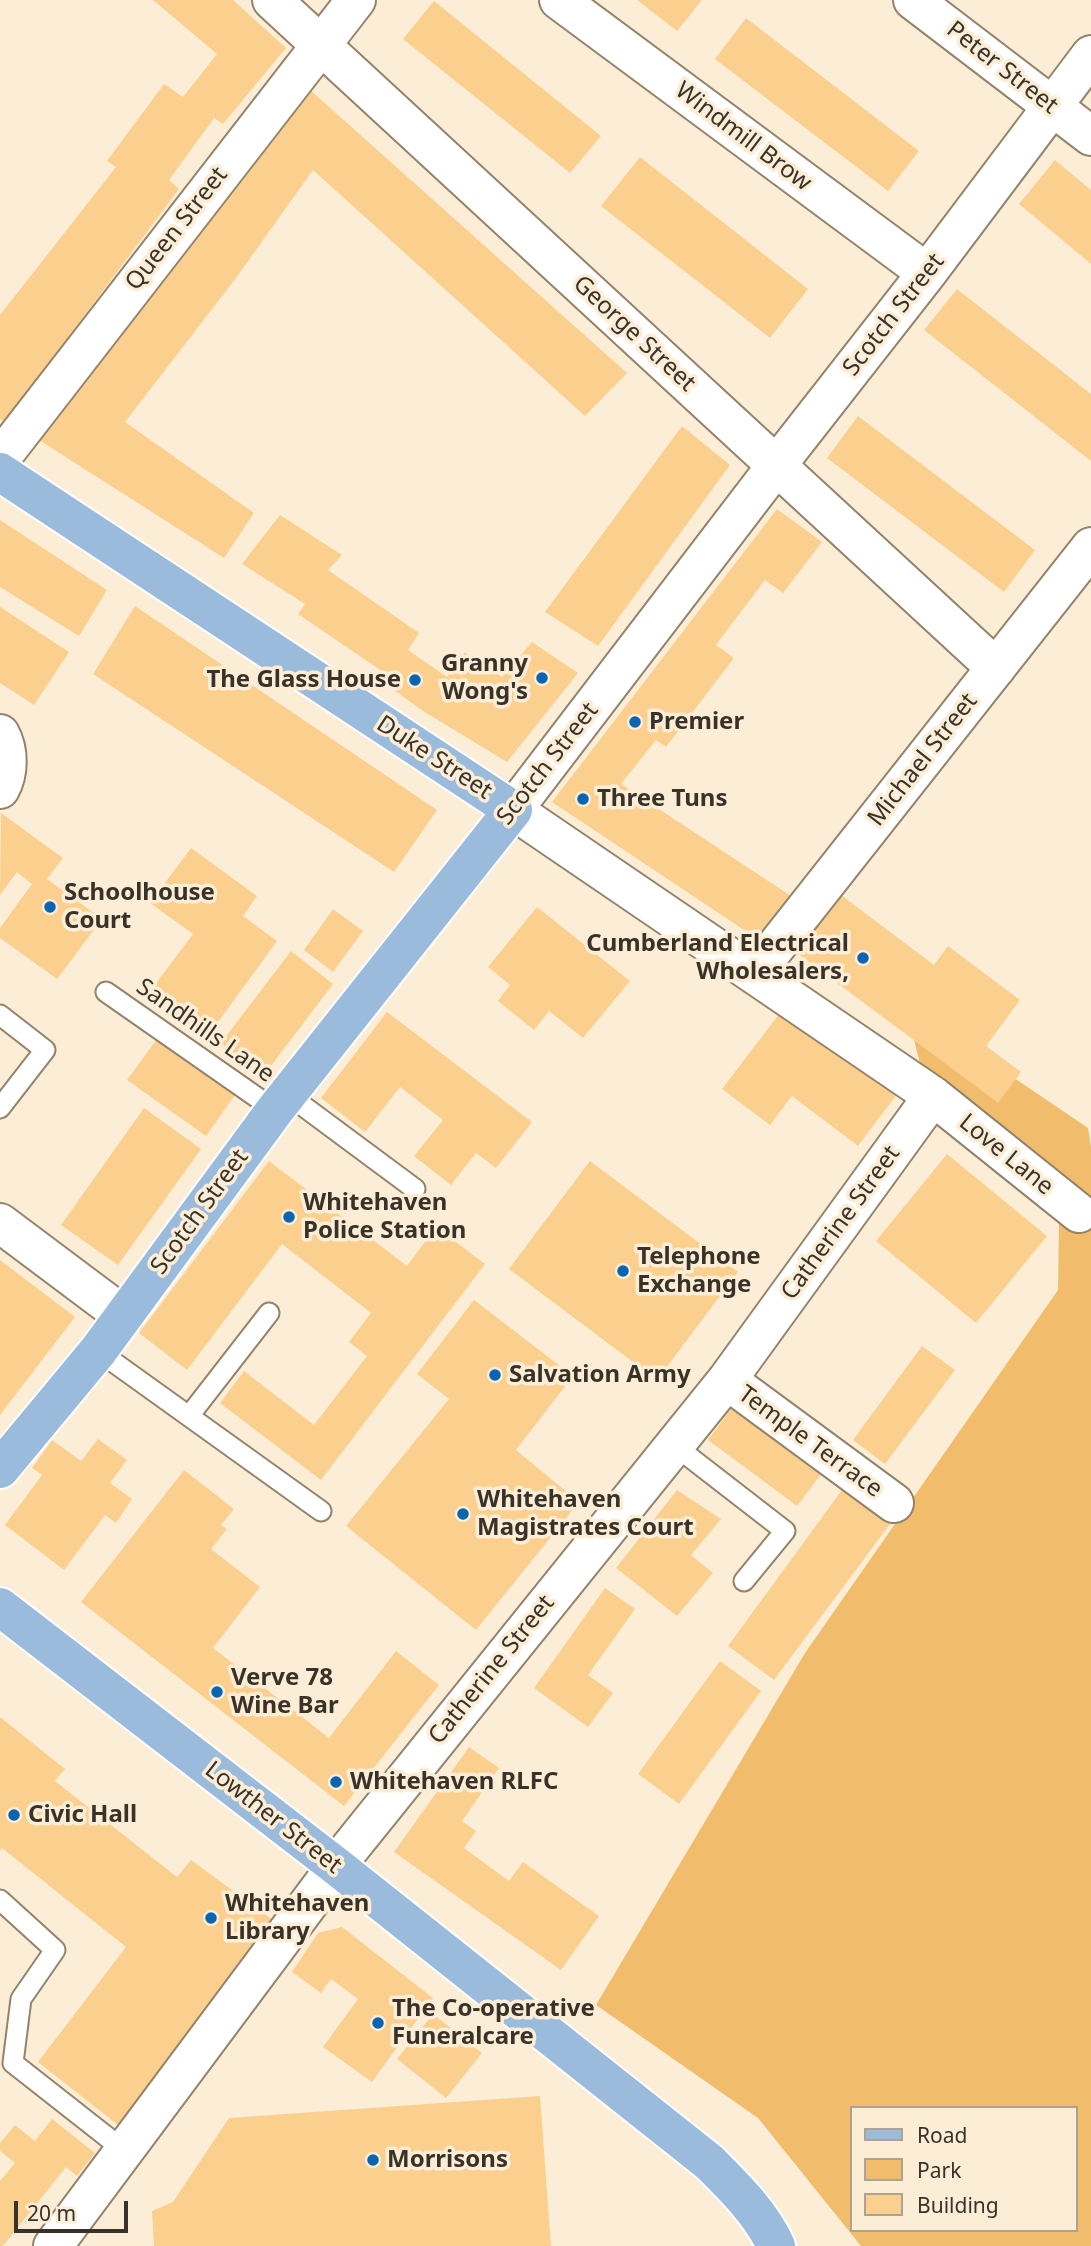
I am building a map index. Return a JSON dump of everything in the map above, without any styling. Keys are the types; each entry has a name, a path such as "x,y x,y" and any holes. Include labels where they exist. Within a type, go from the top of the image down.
{"main road":[{"name":"Duke Street","path":"0,472 513,810"},
{"name":"Scotch Street","path":"0,1469 98,1351 281,1102 513,810"},
{"name":"Lowther Street","path":"0,1607 336,1866 709,2162 754,2210 768,2228 776,2246"}],"street":[{"name":"George Street","path":"272,0 996,668"},
{"name":"Queen Street","path":"0,459 356,0"},
{"name":"Windmill Brow","path":"559,0 928,273"},
{"name":"Peter Street","path":"913,0 1091,136"},
{"name":"Scotch Street","path":"513,810 776,466 928,273 1091,55"},
{"name":"Michael Street","path":"755,973 1091,547"},
{"path":"0,734 5,743 7,777 0,789"},
{"name":"Duke Street","path":"513,810 933,1096"},
{"name":"Love Lane","path":"933,1096 1079,1213"},
{"name":"Catherine Street","path":"53,2246 336,1866 727,1380 933,1096"},
{"path":"0,1223 124,1316"},
{"name":"Temple Terrace","path":"727,1380 894,1503"}],"lane":[{"name":"Sandhills Lane","path":"106,992 415,1189"},
{"path":"0,1015 45,1050 0,1108"},
{"path":"189,1416 269,1313"},
{"path":"98,1351 321,1511"},
{"path":"674,1445 785,1531 744,1581"},
{"path":"0,1900 55,1950 21,1999 13,2063 125,2151"}],"green space":[{"path":"905,1004 1088,1128 1091,1147 1091,2246 861,2246 758,2118 596,2005 805,1653 1058,1290 1059,1222 935,1123"}],"building":[{"path":"153,0 233,0 286,48 223,124 214,118 169,180 179,189 7,424 0,419 0,315 116,167 107,161 164,84 183,97 217,54"},
{"path":"637,0 702,0 677,31"},
{"path":"434,1 601,136 570,173 403,39"},
{"path":"746,18 919,151 888,191 715,59"},
{"path":"309,89 627,373 585,416 313,170 236,278 125,422 254,513 224,558 39,440"},
{"path":"640,157 808,289 770,338 601,206"},
{"path":"1055,160 1091,190 1091,264 1019,204"},
{"path":"957,289 1091,394 1091,461 924,330"},
{"path":"858,416 1035,550 1004,592 827,458"},
{"path":"682,426 730,465 598,646 545,612"},
{"path":"777,509 822,542 783,593 765,580 716,645 734,658 666,747 656,740 621,784 794,898 765,944 552,802"},
{"path":"280,515 342,555 328,570 419,633 408,650 447,677 465,652 502,677 532,642 578,673 507,762 423,711 384,683 389,676 298,614 305,604 242,564"},
{"path":"0,520 107,590 79,636 0,587"},
{"path":"135,606 437,810 394,872 93,674"},
{"path":"0,607 69,652 34,705 0,683"},
{"name":"Schoolhouse Court","path":"1,813 63,858 47,879 102,919 57,979 0,938 0,928 32,884 17,872 0,895"},
{"path":"191,848 257,896 243,916 277,941 210,1033 151,990 193,934 150,903"},
{"path":"837,892 934,965 948,946 1020,1000 986,1046 1021,1072 998,1103 793,950"},
{"path":"537,907 630,981 583,1038 549,1011 534,1030 498,1001 510,985 488,967"},
{"path":"333,909 363,931 333,972 304,950"},
{"path":"291,951 333,984 264,1075 221,1043"},
{"path":"783,1009 897,1094 858,1146 792,1096 770,1125 722,1089"},
{"path":"387,1012 532,1122 496,1168 476,1153 451,1185 414,1156 443,1120 400,1087 365,1132 321,1098"},
{"path":"157,1039 235,1095 206,1136 127,1080"},
{"path":"144,1108 201,1149 118,1265 61,1225"},
{"path":"947,1154 1047,1236 976,1323 876,1241"},
{"path":"269,1161 407,1266 436,1227 485,1264 321,1480 220,1403 244,1371 314,1425 367,1356 349,1342 371,1313 282,1244 187,1370 139,1333"},
{"name":"Telephone Exchange","path":"590,1161 738,1272 657,1380 509,1269"},
{"path":"0,1260 75,1317 0,1415"},
{"name":"Whitehaven Magistrates Court","path":"474,1300 573,1376 516,1450 579,1502 476,1630 346,1526 449,1399 417,1374"},
{"path":"922,1346 955,1370 885,1464 853,1440"},
{"path":"736,1402 825,1469 797,1506 708,1440"},
{"path":"98,1439 127,1460 110,1483 132,1499 116,1523 105,1515 64,1570 5,1525 42,1475 32,1468 52,1440 81,1461"},
{"path":"184,1470 234,1509 221,1525 227,1529 211,1549 260,1587 213,1648 329,1738 396,1651 439,1685 344,1806 81,1602"},
{"path":"677,1490 721,1519 691,1555 713,1573 677,1616 616,1568"},
{"path":"842,1490 890,1524 774,1680 728,1646"},
{"path":"605,1588 635,1609 588,1675 613,1693 588,1727 534,1688"},
{"path":"720,1661 761,1691 679,1804 638,1774"},
{"path":"0,1717 65,1769 55,1781 177,1877 191,1860 273,1920 118,2125 38,2062 126,1947 2,1848 0,1851"},
{"path":"469,1747 499,1768 462,1821 476,1831 464,1848 509,1881 523,1862 599,1916 561,1970 394,1852"},
{"name":"The Co-operative Funeralcare","path":"342,1927 433,1998 372,2082 323,2047 358,1999 331,1979 321,1993 292,1972 318,1933"},
{"path":"433,2014 482,2053 446,2098 397,2059"},
{"name":"Morrisons","path":"540,2096 551,2246 154,2246 152,2211 173,2202 229,2118"},
{"path":"52,2119 95,2153 77,2176 66,2167 3,2246 0,2246 0,2181 15,2163 0,2151 0,2143 15,2125 35,2141"}],"place":[{"name":"Granny Wong's","path":"542,678"},
{"name":"The Glass House","path":"415,680"},
{"name":"Premier","path":"635,722"},
{"name":"Three Tuns","path":"583,799"},
{"name":"Schoolhouse Court","path":"50,907"},
{"name":"Cumberland Electrical Wholesalers,","path":"863,958"},
{"name":"Whitehaven Police Station","path":"289,1217"},
{"name":"Telephone Exchange","path":"623,1271"},
{"name":"Salvation Army","path":"495,1375"},
{"name":"Whitehaven Magistrates Court","path":"463,1514"},
{"name":"Verve 78 Wine Bar","path":"217,1692"},
{"name":"Whitehaven RLFC","path":"336,1782"},
{"name":"Civic Hall","path":"14,1815"},
{"name":"Whitehaven Library","path":"211,1918"},
{"name":"The Co-operative Funeralcare","path":"378,2023"},
{"name":"Morrisons","path":"373,2160"}]}
